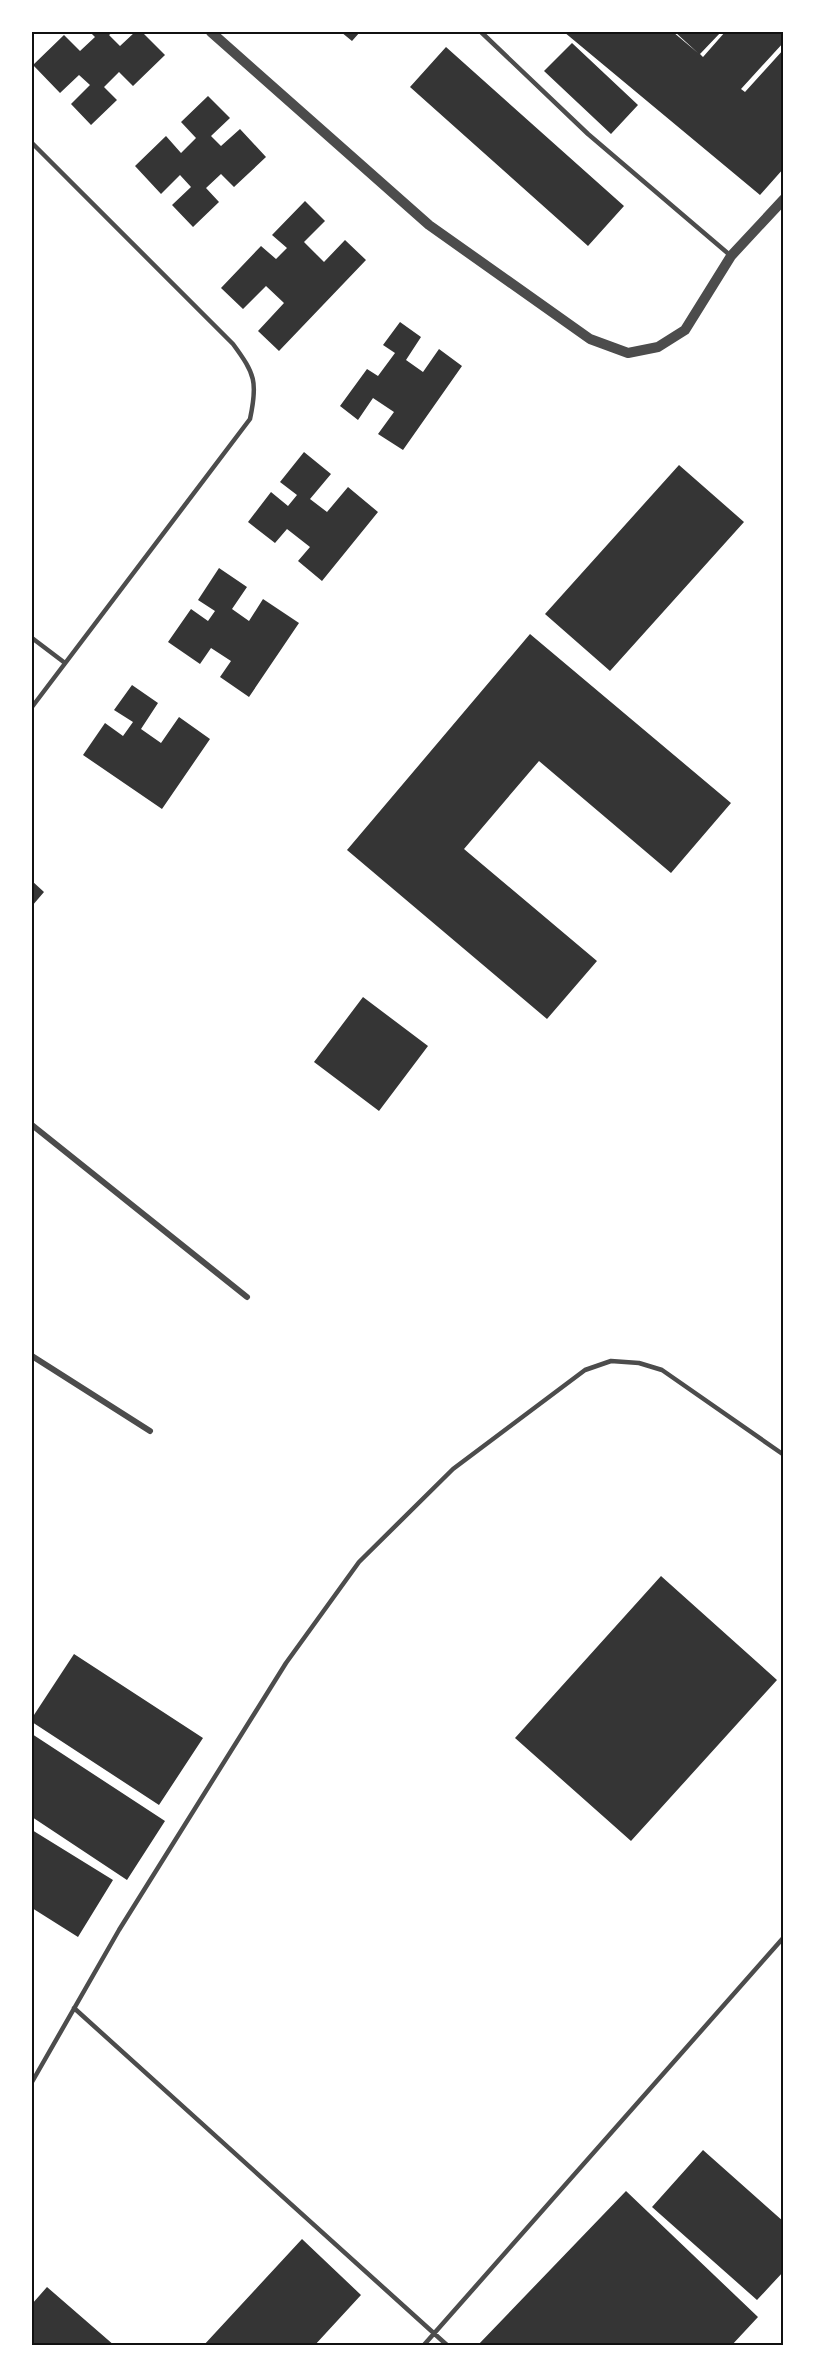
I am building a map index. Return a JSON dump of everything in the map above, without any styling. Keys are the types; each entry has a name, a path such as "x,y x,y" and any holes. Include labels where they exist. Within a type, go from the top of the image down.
{"street":[{"path":"211,32 429,225 590,339 628,353 658,346 685,330 730,256 783,199"},
{"path":"32,1125 247,1297"},
{"path":"32,1356 150,1431"}],"lane":[{"path":"481,32 588,134 730,256"},
{"path":"32,143 233,344 250,368 256,392 250,419 32,707"},
{"path":"32,638 65,663"},
{"path":"32,2082 119,1930 286,1663 359,1562 453,1468 585,1371 611,1361 639,1362 662,1371 783,1455"},
{"path":"423,2346 783,1936"},
{"path":"74,2008 448,2346"}],"building":[{"path":"90,32 113,32 109,35 120,46 135,32 142,32 165,55 133,86 119,72 104,87 117,100 91,125 71,104 90,85 79,75 60,93 33,65 64,35 80,51 95,37"},
{"path":"341,32 360,32 352,41"},
{"path":"564,32 673,32 698,53 675,32 721,32 700,54 703,57 725,32 784,32 784,42 741,89 745,92 784,49 784,168 760,195"},
{"path":"572,43 638,105 611,134 544,71"},
{"path":"446,47 624,206 588,246 410,87"},
{"path":"208,96 230,118 211,136 221,146 240,129 266,157 234,187 221,174 206,188 219,202 193,227 172,205 191,187 180,175 161,194 135,166 166,136 181,153 196,138 181,122"},
{"path":"305,201 325,221 304,242 324,262 345,240 366,260 279,351 258,331 284,303 266,286 243,309 221,288 261,246 276,259 287,248 272,235"},
{"path":"400,322 421,337 406,360 423,372 439,349 462,366 403,450 378,434 394,412 373,398 358,420 340,406 367,369 378,376 395,353 383,345"},
{"path":"304,452 331,474 310,499 327,512 348,487 378,512 322,581 298,561 310,547 287,529 275,543 248,522 271,492 288,506 297,495 280,482"},
{"path":"679,465 744,522 610,671 545,614"},
{"path":"219,568 247,587 232,609 249,621 263,599 299,623 249,697 220,677 231,661 211,648 200,664 168,642 191,609 208,621 215,611 198,600"},
{"path":"530,634 731,803 671,873 539,761 464,849 597,961 547,1019 347,850"},
{"path":"132,685 158,703 141,729 161,743 179,717 210,739 162,809 83,755 105,723 123,736 133,722 114,710"},
{"path":"32,881 44,892 32,906"},
{"path":"363,997 428,1046 379,1111 314,1062"},
{"path":"661,1576 777,1680 631,1841 515,1738"},
{"path":"74,1654 203,1738 159,1805 32,1722 32,1718"},
{"path":"32,1734 165,1821 127,1880 32,1817"},
{"path":"32,1830 113,1880 78,1937 32,1908"},
{"path":"703,2150 784,2222 784,2271 757,2300 652,2207"},
{"path":"626,2191 758,2317 731,2346 477,2346"},
{"path":"302,2239 361,2295 314,2346 203,2346"},
{"path":"47,2287 115,2346 32,2346 32,2304"}]}
